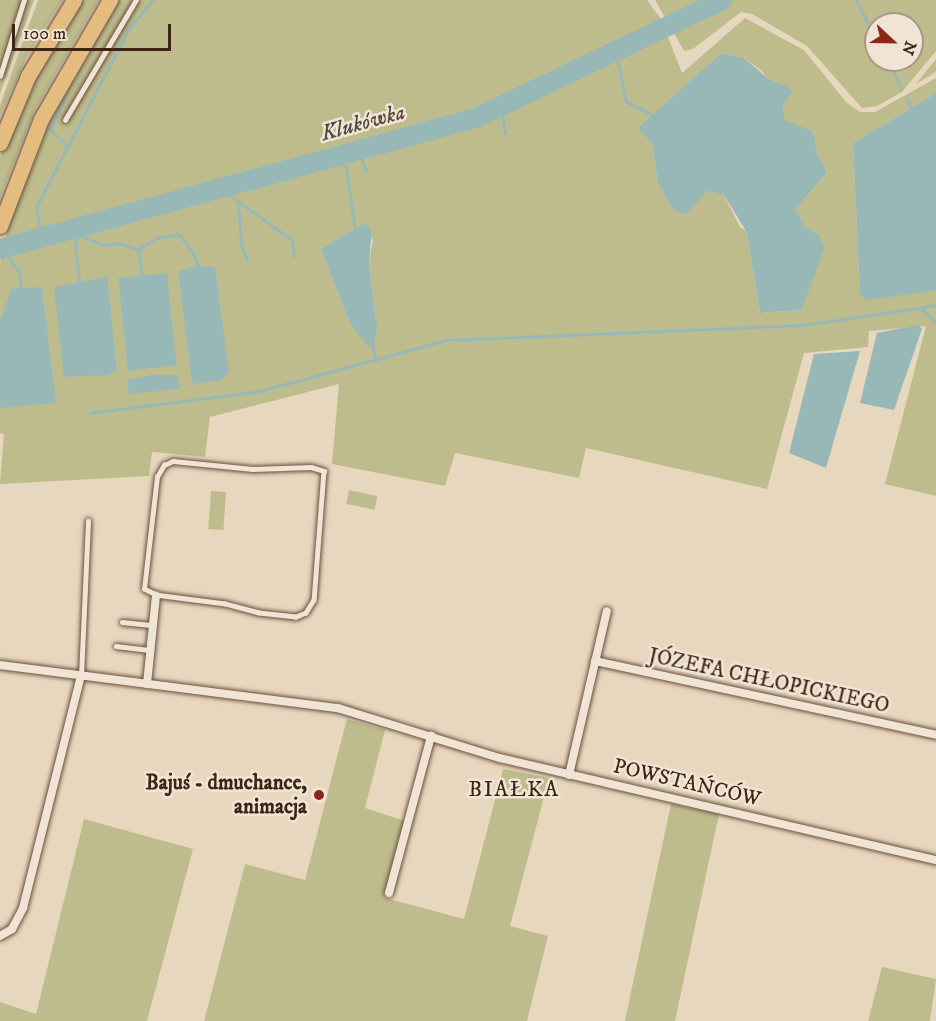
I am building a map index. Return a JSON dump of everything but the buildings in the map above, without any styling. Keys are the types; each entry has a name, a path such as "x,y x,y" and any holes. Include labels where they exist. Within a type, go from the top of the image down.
{"highway":[{"path":"0,143 28,76 74,0"},
{"path":"0,226 41,119 110,0"}],"street":[{"path":"147,684 156,595"},
{"path":"569,775 607,611"},
{"name":"JÓZEFA CHŁOPICKIEGO","path":"595,661 936,735"},
{"name":"POWSTAŃCÓW","path":"0,665 338,708 569,775 936,860"},
{"path":"0,936 12,929 23,909 81,676"},
{"path":"389,893 431,736"}],"lane":[{"path":"0,76 24,0"},
{"path":"65,120 136,0"},
{"path":"173,461 253,470 311,467 324,471 315,600 306,613 296,616 259,613 225,604 156,595 144,589 157,477 164,465 173,461"},
{"path":"81,676 88,521"},
{"path":"122,622 153,625"},
{"path":"116,646 151,650"}],"shaded area":[{"path":"0,0 34,0 0,94"},
{"path":"38,0 62,0 26,58 0,115 0,105"},
{"path":"80,0 98,0 35,109 0,197 0,157 12,124 26,90"},
{"path":"117,0 647,0 661,19 682,73 745,18 804,50 847,103 860,112 875,112 936,78 936,93 853,143 860,295 936,290 936,496 885,484 926,326 869,331 868,347 804,353 767,489 586,448 579,478 455,453 445,486 332,464 339,384 210,417 205,457 152,452 149,476 0,484 4,434 0,433 0,263 8,226 38,139","holes":["721,53 744,58 763,72 783,105 783,121 813,131 818,156 827,172 796,209 804,226 818,234 802,310 760,313 746,231 740,227 724,195 707,191 689,208 673,210 658,184 652,144 639,128","364,223 373,240 369,262 376,319 350,324 321,249"]},
{"path":"655,0 936,0 936,51 924,65 924,12 864,12 864,72 919,72 902,92 877,106 862,108 807,46 752,14 741,12 693,49 684,51"},
{"path":"936,59 936,72 916,84"},
{"path":"349,490 377,496 374,510 346,504"},
{"path":"211,491 226,492 223,530 208,529"},
{"path":"347,719 385,730 365,808 405,821 385,898 464,919 503,769 549,778 510,926 548,936 527,1021 204,1021 245,864 305,880"},
{"path":"671,804 719,814 675,1021 625,1021"},
{"path":"84,819 193,849 147,1021 0,1021 0,1002 36,1014"},
{"path":"882,967 936,979 930,1021 868,1021"}],"water":[{"path":"721,53 744,58 771,81 786,85 792,93 783,105 784,120 813,131 818,156 827,172 796,209 804,226 818,234 824,248 802,310 760,313 746,231 724,195 707,191 686,214 673,210 658,184 652,144 638,128"},
{"path":"936,93 936,290 868,300 860,295 853,143"},
{"path":"364,223 372,231 369,262 377,328 374,345 368,346 350,324 321,249"},
{"path":"198,266 215,267 229,371 222,380 192,384 178,271"},
{"path":"167,273 177,365 128,371 118,278"},
{"path":"107,277 117,369 108,375 64,377 54,287"},
{"path":"42,287 56,403 0,408 0,322 11,289"},
{"path":"918,325 922,329 894,410 860,403 877,333"},
{"path":"860,351 826,468 789,453 814,354"},
{"path":"152,375 177,375 180,389 129,394 127,380"}],"waterway":[{"path":"41,235 36,207 128,30 152,0"},
{"name":"Klukówka","path":"0,249 478,117 722,0"},
{"path":"856,0 864,16"},
{"path":"616,53 626,102 653,115"},
{"path":"893,72 901,88"},
{"path":"66,145 50,129 68,92"},
{"path":"907,99 911,107"},
{"path":"501,108 505,133"},
{"path":"358,149 366,172"},
{"path":"329,157 346,167 355,231"},
{"path":"218,187 292,240 294,256"},
{"path":"238,203 241,244 247,260"},
{"path":"74,227 78,234 103,245 117,243 138,249 156,238 179,234 192,251 198,266"},
{"path":"78,234 75,243 79,281"},
{"path":"3,248 19,273 21,289"},
{"path":"138,249 142,274"},
{"path":"90,413 260,391 447,340 804,325 936,305"},
{"path":"921,308 936,323"},
{"path":"372,341 375,360"}],"place":[{"name":"Bajuś - dmuchance, animacja","path":"319,795"}],"district":[{"name":"BIAŁKA","path":"514,790"}]}
